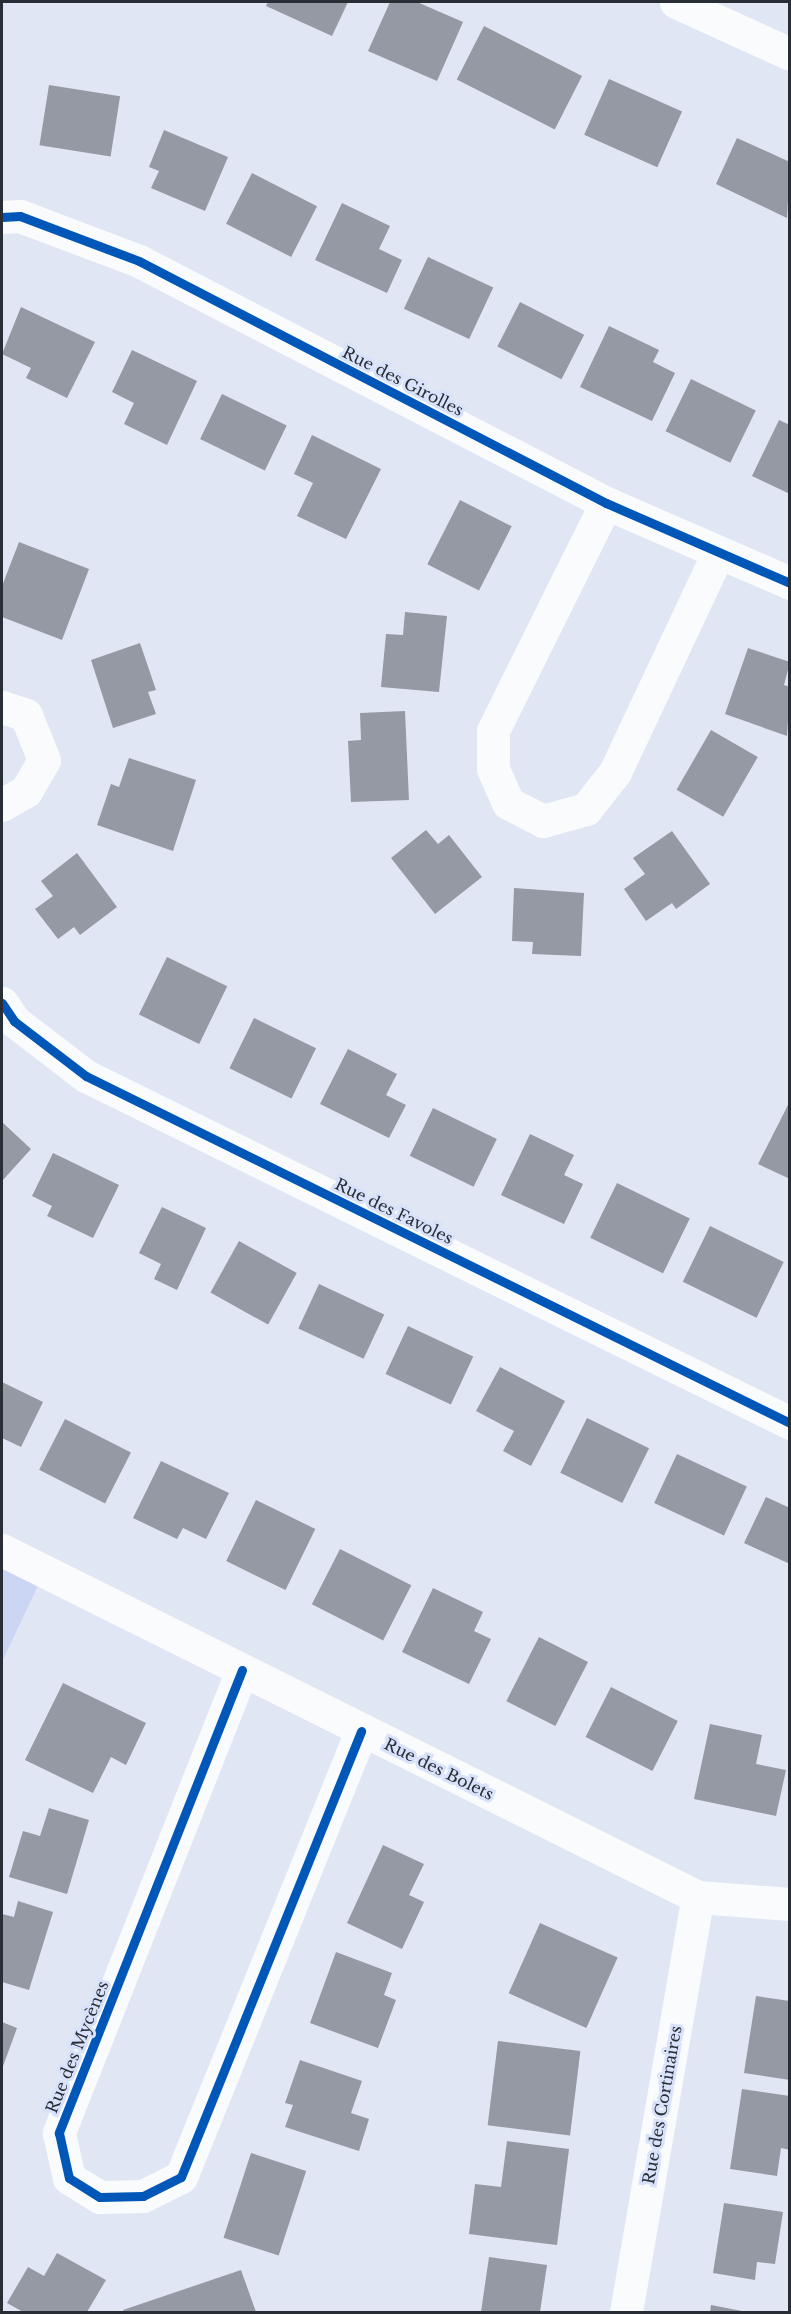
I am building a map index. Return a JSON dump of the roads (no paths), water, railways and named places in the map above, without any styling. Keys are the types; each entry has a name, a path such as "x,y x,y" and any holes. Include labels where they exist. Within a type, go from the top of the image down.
{"street":[{"path":"676,2 789,54"},
{"name":"Rue des Girolles","path":"2,217 20,216 139,261 606,503 789,583"},
{"path":"606,503 493,731 493,769 508,803 543,821 586,809 615,772 718,553"},
{"path":"2,707 26,715 44,760 26,791 2,804"},
{"name":"Rue des Favoles","path":"2,1003 14,1021 86,1076 789,1423"},
{"name":"Rue des Bolets","path":"2,1550 361,1731 698,1897 789,1904"},
{"name":"Rue des Mycènes","path":"242,1670 59,2133 69,2178 100,2197 143,2196 181,2177 361,1731"},
{"name":"Rue des Cortinaires","path":"626,2313 698,1897"}]}
